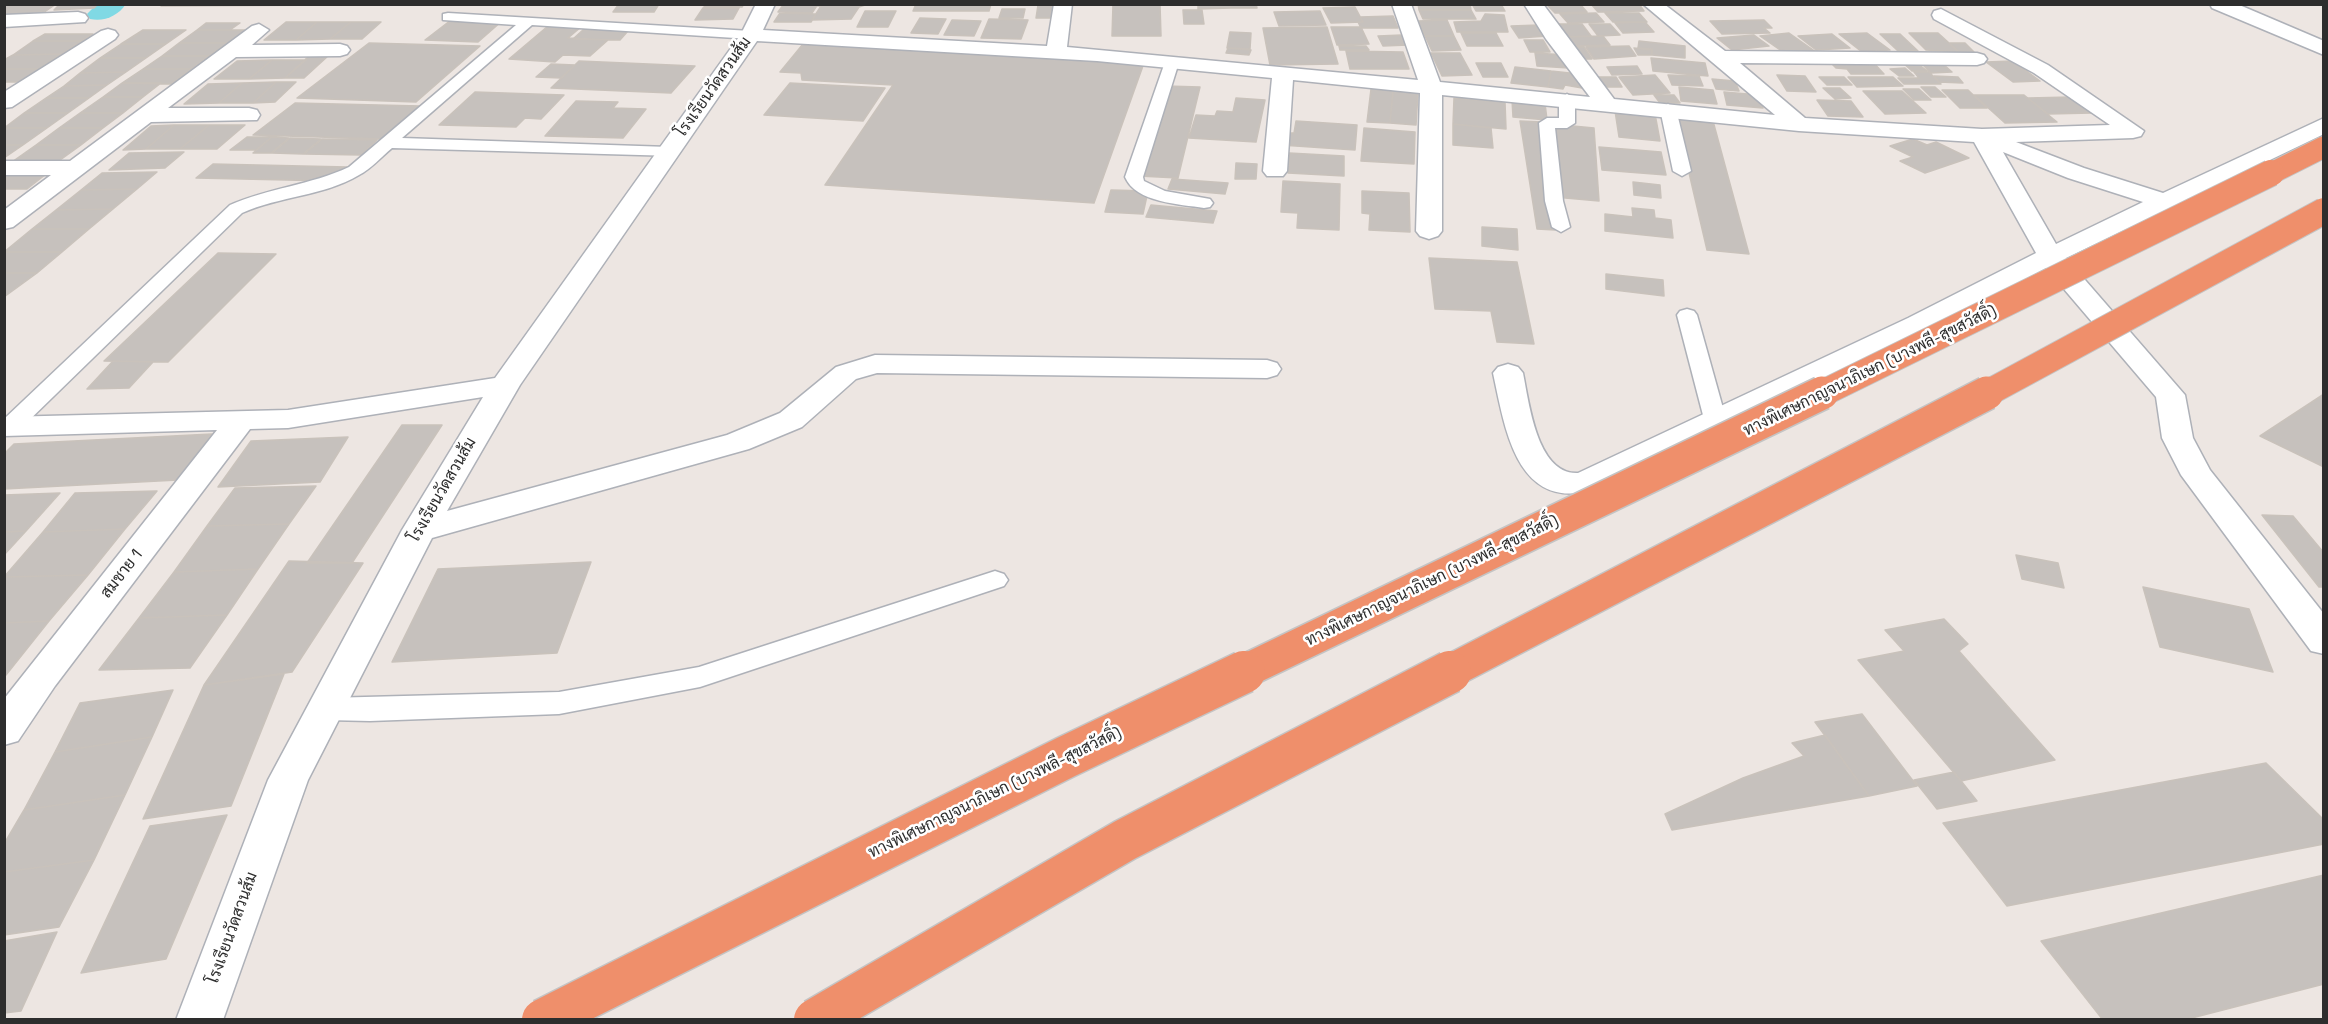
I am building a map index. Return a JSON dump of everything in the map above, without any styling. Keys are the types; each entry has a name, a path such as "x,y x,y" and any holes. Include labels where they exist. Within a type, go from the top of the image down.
{"highway":[{"name":"ทางพิเศษกาญจนาภิเษก (บางพลี-สุขสวัสดิ์)","path":"543,1020 1066,757 1969,323 2324,147"},
{"path":"815,1020 1125,840 2042,364 2324,211"}],"street":[{"name":"โรงเรียนวัดสวนส้ม","path":"199,1020 288,780 419,530 505,386 751,34 766,4"},
{"path":"1056,52 1063,4"},
{"path":"1401,4 1431,87 1429,231"},
{"path":"1533,4 1553,35 1606,103"},
{"path":"1652,4 1720,57 1799,124"},
{"path":"2219,4 2268,23 2324,49"},
{"path":"751,34 1056,52 1567,99 1799,124 1982,136 2133,130 2041,69 1941,15"},
{"path":"4,21 78,18"},
{"path":"4,222 259,30"},
{"path":"4,102 108,35"},
{"path":"231,51 340,50"},
{"path":"1720,57 1977,59"},
{"path":"1275,171 1283,73"},
{"path":"146,115 249,115"},
{"path":"1508,373 1525,443 1536,466 1563,483 1582,483 1918,324 2050,256 2324,125"},
{"path":"1982,136 2076,173 2166,202"},
{"path":"1982,136 2050,256 2170,395 2177,413 2179,440 2197,475 2324,641"},
{"path":"4,168 76,168"},
{"path":"419,530 738,442 791,420 846,373 875,364 1267,369"},
{"path":"6,429 288,419 505,386"},
{"name":"สมชาย 1","path":"4,730 42,676 242,420"}],"lane":[{"path":"448,17 751,34"},
{"path":"6,429 236,209 259,198 333,183 355,171 529,21"},
{"path":"1172,62 1134,177 1137,183 1160,195 1204,202"},
{"path":"1561,227 1554,201 1547,123 1567,123 1567,99"},
{"path":"1668,109 1682,171"},
{"path":"390,143 669,152"},
{"path":"1687,315 1715,419"},
{"path":"326,709 370,710 559,703 700,677 995,580"}],"building":[{"path":"4,4 56,4 43,13 4,15"},
{"path":"60,4 98,4 94,8 54,10"},
{"path":"164,4 536,4 161,6"},
{"path":"619,4 659,4 654,12 613,12"},
{"path":"706,4 744,4 742,7 704,7"},
{"path":"784,4 818,4 812,13 778,12"},
{"path":"818,4 868,4 859,7 851,19 812,20 821,6 817,6"},
{"path":"916,4 991,4 989,11 913,11"},
{"path":"1113,4 1160,4 1161,36 1112,36"},
{"path":"1198,4 1230,4 1231,8 1198,9"},
{"path":"1230,4 1256,4 1257,8 1231,8"},
{"path":"1418,4 1470,4 1471,10 1419,10"},
{"path":"1472,4 1501,4 1505,11 1476,11"},
{"path":"1580,4 1587,12 1555,13 1548,6"},
{"path":"1591,4 1639,4 1644,11 1598,12"},
{"path":"1038,5 1062,5 1060,18 1036,18"},
{"path":"1355,7 1363,22 1331,23 1323,8"},
{"path":"703,8 739,8 733,19 695,20"},
{"path":"1002,9 1025,9 1023,18 999,18"},
{"path":"1183,10 1202,10 1204,24 1184,24"},
{"path":"1419,10 1471,10 1476,19 1423,19"},
{"path":"865,11 896,11 888,27 857,27"},
{"path":"1320,11 1326,25 1279,26 1274,12"},
{"path":"780,13 816,14 811,22 774,22"},
{"path":"1596,13 1604,22 1568,23 1560,14"},
{"path":"1605,13 1639,13 1647,22 1613,22"},
{"path":"1485,14 1504,15 1508,32 1457,32 1454,22 1481,21"},
{"path":"1393,16 1398,28 1361,28 1358,22 1363,22 1360,17"},
{"path":"920,18 946,19 938,34 911,33"},
{"path":"989,19 1028,20 1021,39 981,38"},
{"path":"451,20 502,21 478,42 425,40"},
{"path":"952,20 981,21 974,36 944,35"},
{"path":"1447,20 1454,36 1425,36 1418,21"},
{"path":"1764,20 1772,28 1764,28 1770,33 1722,34 1710,21"},
{"path":"286,22 317,22 296,40 264,40"},
{"path":"317,22 351,22 330,39 296,40"},
{"path":"351,22 381,22 362,39 330,39"},
{"path":"1645,22 1654,32 1623,33 1615,23"},
{"path":"206,23 240,23 230,30 197,30"},
{"path":"1552,24 1582,24 1591,36 1561,37"},
{"path":"1589,24 1610,24 1620,35 1598,36"},
{"path":"1539,25 1547,36 1519,38 1511,26"},
{"path":"548,26 581,27 568,38 608,40 590,56 563,55 555,62 509,59"},
{"path":"1327,27 1338,64 1270,65 1263,28"},
{"path":"1331,27 1361,27 1369,44 1337,45"},
{"path":"584,29 628,31 620,40 573,39"},
{"path":"143,30 186,30 166,44 121,44"},
{"path":"197,30 245,30 227,43 179,43"},
{"path":"1230,32 1251,33 1250,49 1227,48"},
{"path":"1461,33 1496,33 1503,46 1467,46"},
{"path":"1789,33 1816,52 1783,52 1760,36"},
{"path":"1867,33 1890,50 1862,52 1839,34"},
{"path":"1909,33 1938,33 1959,52 1926,50"},
{"path":"45,34 93,34 82,41 33,41"},
{"path":"1832,34 1850,48 1816,50 1798,36"},
{"path":"1880,34 1900,34 1918,51 1898,51"},
{"path":"1402,35 1408,45 1383,46 1378,36"},
{"path":"1754,35 1769,46 1732,50 1717,38"},
{"path":"1425,36 1454,36 1461,50 1432,51"},
{"path":"1603,36 1610,45 1574,46 1567,37"},
{"path":"1524,40 1543,40 1550,52 1530,52"},
{"path":"33,41 82,41 62,54 13,55"},
{"path":"1639,41 1685,46 1685,58 1652,55 1652,49 1638,48"},
{"path":"179,43 227,43 209,56 162,56"},
{"path":"369,43 480,46 416,102 297,98"},
{"path":"1949,43 1965,43 1976,54 1960,54"},
{"path":"121,44 166,44 146,58 100,58"},
{"path":"803,44 1144,63 1094,203 825,185 893,85 802,80 801,73 780,72"},
{"path":"1339,46 1366,46 1369,50 1340,50"},
{"path":"1629,46 1636,56 1594,59 1586,47"},
{"path":"1568,47 1584,47 1592,59 1576,59"},
{"path":"1228,48 1251,50 1249,55 1226,53"},
{"path":"1634,48 1651,50 1652,55 1638,55"},
{"path":"1346,51 1403,52 1409,69 1350,69"},
{"path":"1431,53 1460,53 1472,75 1442,76"},
{"path":"1535,53 1566,55 1569,68 1537,66"},
{"path":"62,54 39,69 4,69 4,60 13,55"},
{"path":"162,56 209,56 191,69 143,69"},
{"path":"309,56 328,56 304,78 285,78"},
{"path":"100,58 146,58 126,72 80,73"},
{"path":"1651,58 1705,63 1708,76 1653,71"},
{"path":"272,60 306,60 285,78 249,79"},
{"path":"272,60 249,79 214,79 237,61"},
{"path":"1828,60 1871,60 1884,74 1851,74 1847,69 1836,68"},
{"path":"579,61 695,66 671,93 551,88"},
{"path":"2013,61 2040,81 2013,82 1986,62"},
{"path":"1902,62 1916,62 1927,71 1912,71"},
{"path":"1476,63 1501,63 1508,77 1483,77"},
{"path":"551,64 575,65 561,78 536,77"},
{"path":"1943,64 1952,72 1931,73 1923,65"},
{"path":"1637,66 1642,74 1612,75 1607,67"},
{"path":"1515,67 1551,71 1548,87 1511,83"},
{"path":"1905,68 1914,76 1899,76 1890,69"},
{"path":"4,69 39,69 21,82 4,82"},
{"path":"143,69 191,69 171,84 122,83"},
{"path":"1551,71 1579,74 1582,88 1565,85 1563,89 1548,87"},
{"path":"126,72 107,85 64,86 80,73"},
{"path":"1914,72 1929,72 1941,84 1904,84 1898,78 1919,78"},
{"path":"1655,75 1670,93 1633,95 1619,77"},
{"path":"1668,75 1699,76 1703,86 1672,85"},
{"path":"1777,75 1805,76 1816,92 1787,91"},
{"path":"1934,76 1958,77 1963,83 1939,82"},
{"path":"1599,77 1616,77 1622,87 1604,87"},
{"path":"1819,77 1844,77 1852,85 1827,85"},
{"path":"1848,77 1893,77 1903,86 1857,87"},
{"path":"1712,79 1735,81 1739,91 1716,89"},
{"path":"276,82 296,82 275,102 253,103"},
{"path":"276,82 253,103 219,103 242,83"},
{"path":"122,83 161,83 143,97 103,97"},
{"path":"242,83 219,103 184,104 208,84"},
{"path":"790,83 885,88 863,121 764,115"},
{"path":"107,85 89,98 46,98 64,86"},
{"path":"1166,86 1200,87 1178,178 1139,176"},
{"path":"1679,87 1713,90 1717,104 1681,101"},
{"path":"1921,87 1935,87 1946,97 1931,97"},
{"path":"1823,88 1840,88 1851,98 1835,99"},
{"path":"1371,89 1393,91 1390,123 1367,122"},
{"path":"1903,89 1919,89 1931,100 1914,100"},
{"path":"1942,90 1968,90 1987,108 1960,108"},
{"path":"1393,91 1418,93 1416,125 1390,123"},
{"path":"1863,91 1902,91 1926,113 1885,114"},
{"path":"475,92 564,95 541,119 525,118 516,127 439,125"},
{"path":"1724,92 1759,95 1763,108 1727,105"},
{"path":"1654,95 1674,95 1680,103 1660,103"},
{"path":"1974,95 2024,95 2057,122 2005,123"},
{"path":"103,97 143,97 123,113 80,113"},
{"path":"2071,97 2092,113 2048,114 2028,98"},
{"path":"46,98 89,98 68,113 24,113"},
{"path":"1236,98 1265,100 1256,142 1189,138 1196,115 1215,116 1217,111 1233,112"},
{"path":"1454,98 1505,102 1506,129 1453,124"},
{"path":"1512,100 1545,103 1547,120 1513,117"},
{"path":"1817,100 1851,101 1863,117 1828,116"},
{"path":"576,101 618,102 613,108 646,109 623,138 545,136"},
{"path":"295,103 420,106 383,139 253,135"},
{"path":"1615,111 1655,114 1660,141 1619,137"},
{"path":"24,113 68,113 47,128 4,128"},
{"path":"80,113 123,113 103,128 59,128"},
{"path":"1676,117 1713,121 1749,254 1707,250"},
{"path":"1296,121 1357,125 1355,150 1281,145 1283,133 1294,133"},
{"path":"1520,121 1542,122 1555,230 1537,229"},
{"path":"1453,124 1491,128 1493,148 1453,145"},
{"path":"1552,124 1594,128 1599,201 1554,197"},
{"path":"174,125 209,125 180,149 146,149"},
{"path":"174,125 146,149 123,150 151,126"},
{"path":"209,125 245,125 217,149 180,149"},
{"path":"4,128 47,128 23,145 4,145"},
{"path":"59,128 103,128 81,145 36,145"},
{"path":"1364,128 1415,132 1414,164 1361,161"},
{"path":"247,137 272,137 256,150 230,150"},
{"path":"272,137 289,138 271,153 253,153"},
{"path":"290,138 321,139 303,154 272,153"},
{"path":"322,139 377,140 361,155 304,154"},
{"path":"1913,139 1927,145 1936,142 1969,158 1925,173 1900,161 1913,157 1890,146"},
{"path":"4,145 23,145 4,158"},
{"path":"36,145 81,145 56,163 9,164"},
{"path":"1599,147 1661,152 1666,175 1602,170"},
{"path":"184,152 165,168 109,170 129,153"},
{"path":"1289,153 1344,156 1344,176 1288,173"},
{"path":"1236,163 1257,164 1256,179 1235,179"},
{"path":"213,164 348,167 332,181 196,178"},
{"path":"50,171 27,189 4,189 4,172"},
{"path":"157,172 137,189 81,190 102,173"},
{"path":"1172,179 1228,183 1225,194 1168,189"},
{"path":"1283,181 1340,184 1339,230 1297,228 1298,213 1281,212"},
{"path":"1633,182 1660,185 1661,198 1634,195"},
{"path":"137,189 113,209 56,210 81,190"},
{"path":"1111,190 1148,191 1143,214 1105,212"},
{"path":"1362,191 1409,193 1410,232 1369,230 1370,214 1362,213"},
{"path":"1151,205 1217,211 1213,223 1146,217"},
{"path":"1632,208 1654,210 1655,218 1671,220 1673,238 1605,231 1605,214 1633,217"},
{"path":"113,209 89,229 32,229 56,210"},
{"path":"1482,227 1517,229 1518,250 1482,246"},
{"path":"32,229 89,229 62,252 4,252"},
{"path":"4,252 62,252 37,273 4,273"},
{"path":"218,253 276,254 168,362 104,361"},
{"path":"1429,258 1517,262 1534,344 1497,342 1491,311 1435,309"},
{"path":"4,273 37,273 4,297"},
{"path":"1606,274 1663,280 1664,296 1606,289"},
{"path":"113,361 153,362 129,388 87,389"},
{"path":"2324,394 2324,467 2260,436"},
{"path":"402,425 442,425 352,563 307,563"},
{"path":"212,434 178,480 4,489 4,454 14,444"},
{"path":"348,437 320,482 218,487 251,441"},
{"path":"316,486 289,524 207,526 235,488"},
{"path":"157,491 125,529 43,532 75,493"},
{"path":"60,493 26,531 4,532 4,495"},
{"path":"2262,515 2293,516 2324,553 2324,587 2319,587"},
{"path":"289,524 258,569 174,572 207,526"},
{"path":"125,529 88,575 4,577 43,532"},
{"path":"26,531 4,555 4,532"},
{"path":"2016,555 2058,563 2064,588 2022,579"},
{"path":"289,561 363,563 292,672 204,685"},
{"path":"591,562 557,653 392,662 438,569"},
{"path":"258,569 227,615 139,618 174,572"},
{"path":"88,575 49,621 4,623 4,577"},
{"path":"2143,587 2249,609 2273,672 2160,647"},
{"path":"227,615 190,668 99,670 139,618"},
{"path":"1944,619 1968,644 1959,651 2055,760 1961,781 1858,660 1904,651 1885,630"},
{"path":"49,621 6,675 4,675 4,623"},
{"path":"284,674 231,806 143,819 204,685"},
{"path":"173,690 152,737 55,752 80,703"},
{"path":"1862,714 1917,786 1869,796 1815,722"},
{"path":"1825,735 1869,796 1672,830 1665,814 1743,778 1804,756 1792,743"},
{"path":"152,737 125,795 24,810 55,752"},
{"path":"2266,763 2324,820 2324,844 2007,906 1943,823"},
{"path":"1954,772 1977,801 1937,809 1914,780"},
{"path":"125,795 94,860 4,872 4,844 24,810"},
{"path":"227,815 166,959 81,973 150,826"},
{"path":"94,860 59,927 4,935 4,872"},
{"path":"2324,875 2324,984 2184,1020 2103,1020 2041,941"},
{"path":"57,932 21,1011 4,1013 4,941"}],"waterway":[{"path":"99,14 114,4"}]}
